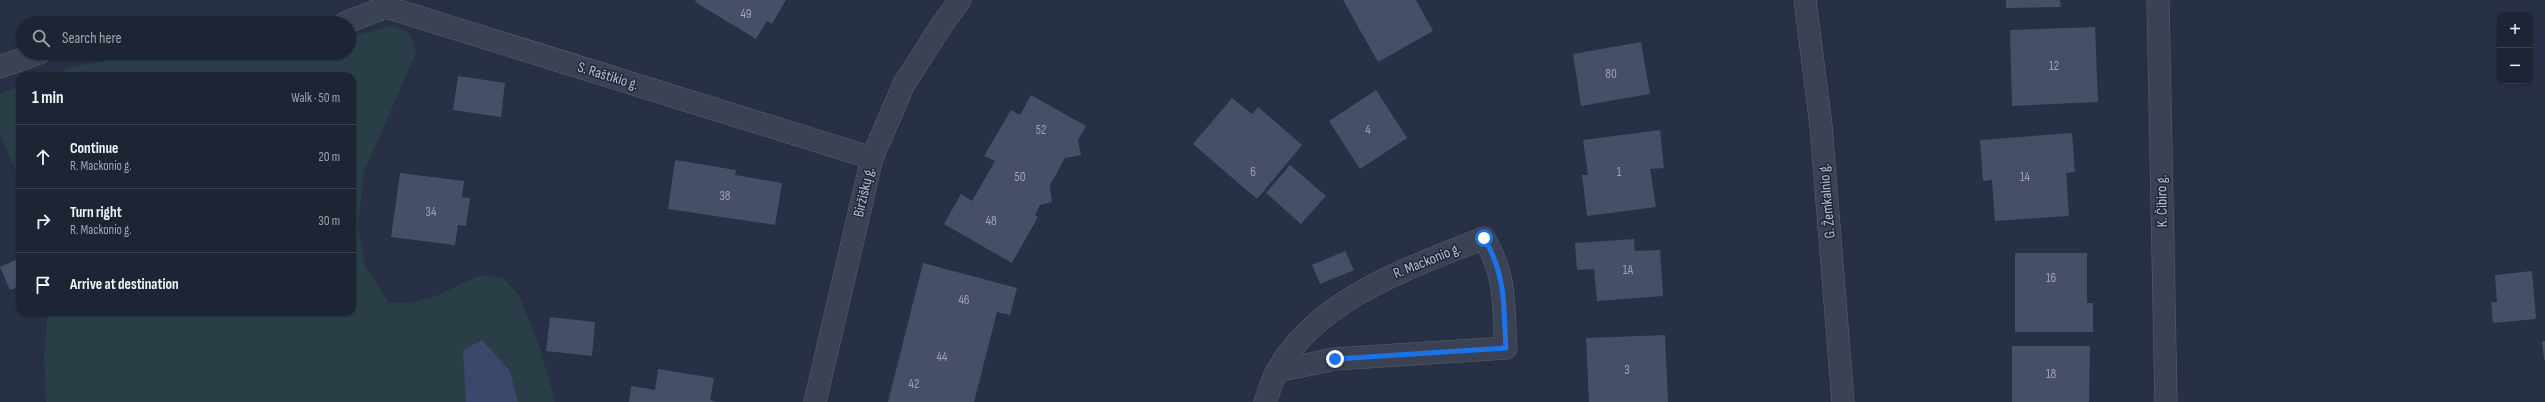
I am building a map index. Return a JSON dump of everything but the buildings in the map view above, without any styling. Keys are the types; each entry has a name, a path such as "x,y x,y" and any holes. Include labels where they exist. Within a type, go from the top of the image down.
{"street":[{"name":"Biržiškų g.","path":"815,402 872,158 904,84 943,23 960,0"},
{"name":"G. Žemkalnio g.","path":"1805,0 1821,126 1843,402"},
{"name":"K. Čibiro g.","path":"2158,0 2166,402"},
{"name":"S. Raštikio g.","path":"356,18 390,3 872,158"},
{"path":"0,68 20,60"},
{"name":"R. Mackonio g.","path":"1265,402 1277,371 1301,337 1335,309 1388,277 1484,238 1496,259 1502,278 1506,348 1335,359 1277,371"}],"shaded area":[{"path":"393,25 410,34 416,53 364,172 358,226 365,266 389,302 409,303 438,295 481,275 503,278 519,295 540,348 555,402 46,402 44,358 48,316 356,316 356,72 60,72 82,65 108,60 356,60 356,36"},
{"path":"16,88 16,172 0,133 0,94"}],"water":[{"path":"482,340 510,371 518,402 466,402 463,350"}],"route":[{"path":"1335,359 1506,348 1502,278 1496,259 1484,238"}]}
